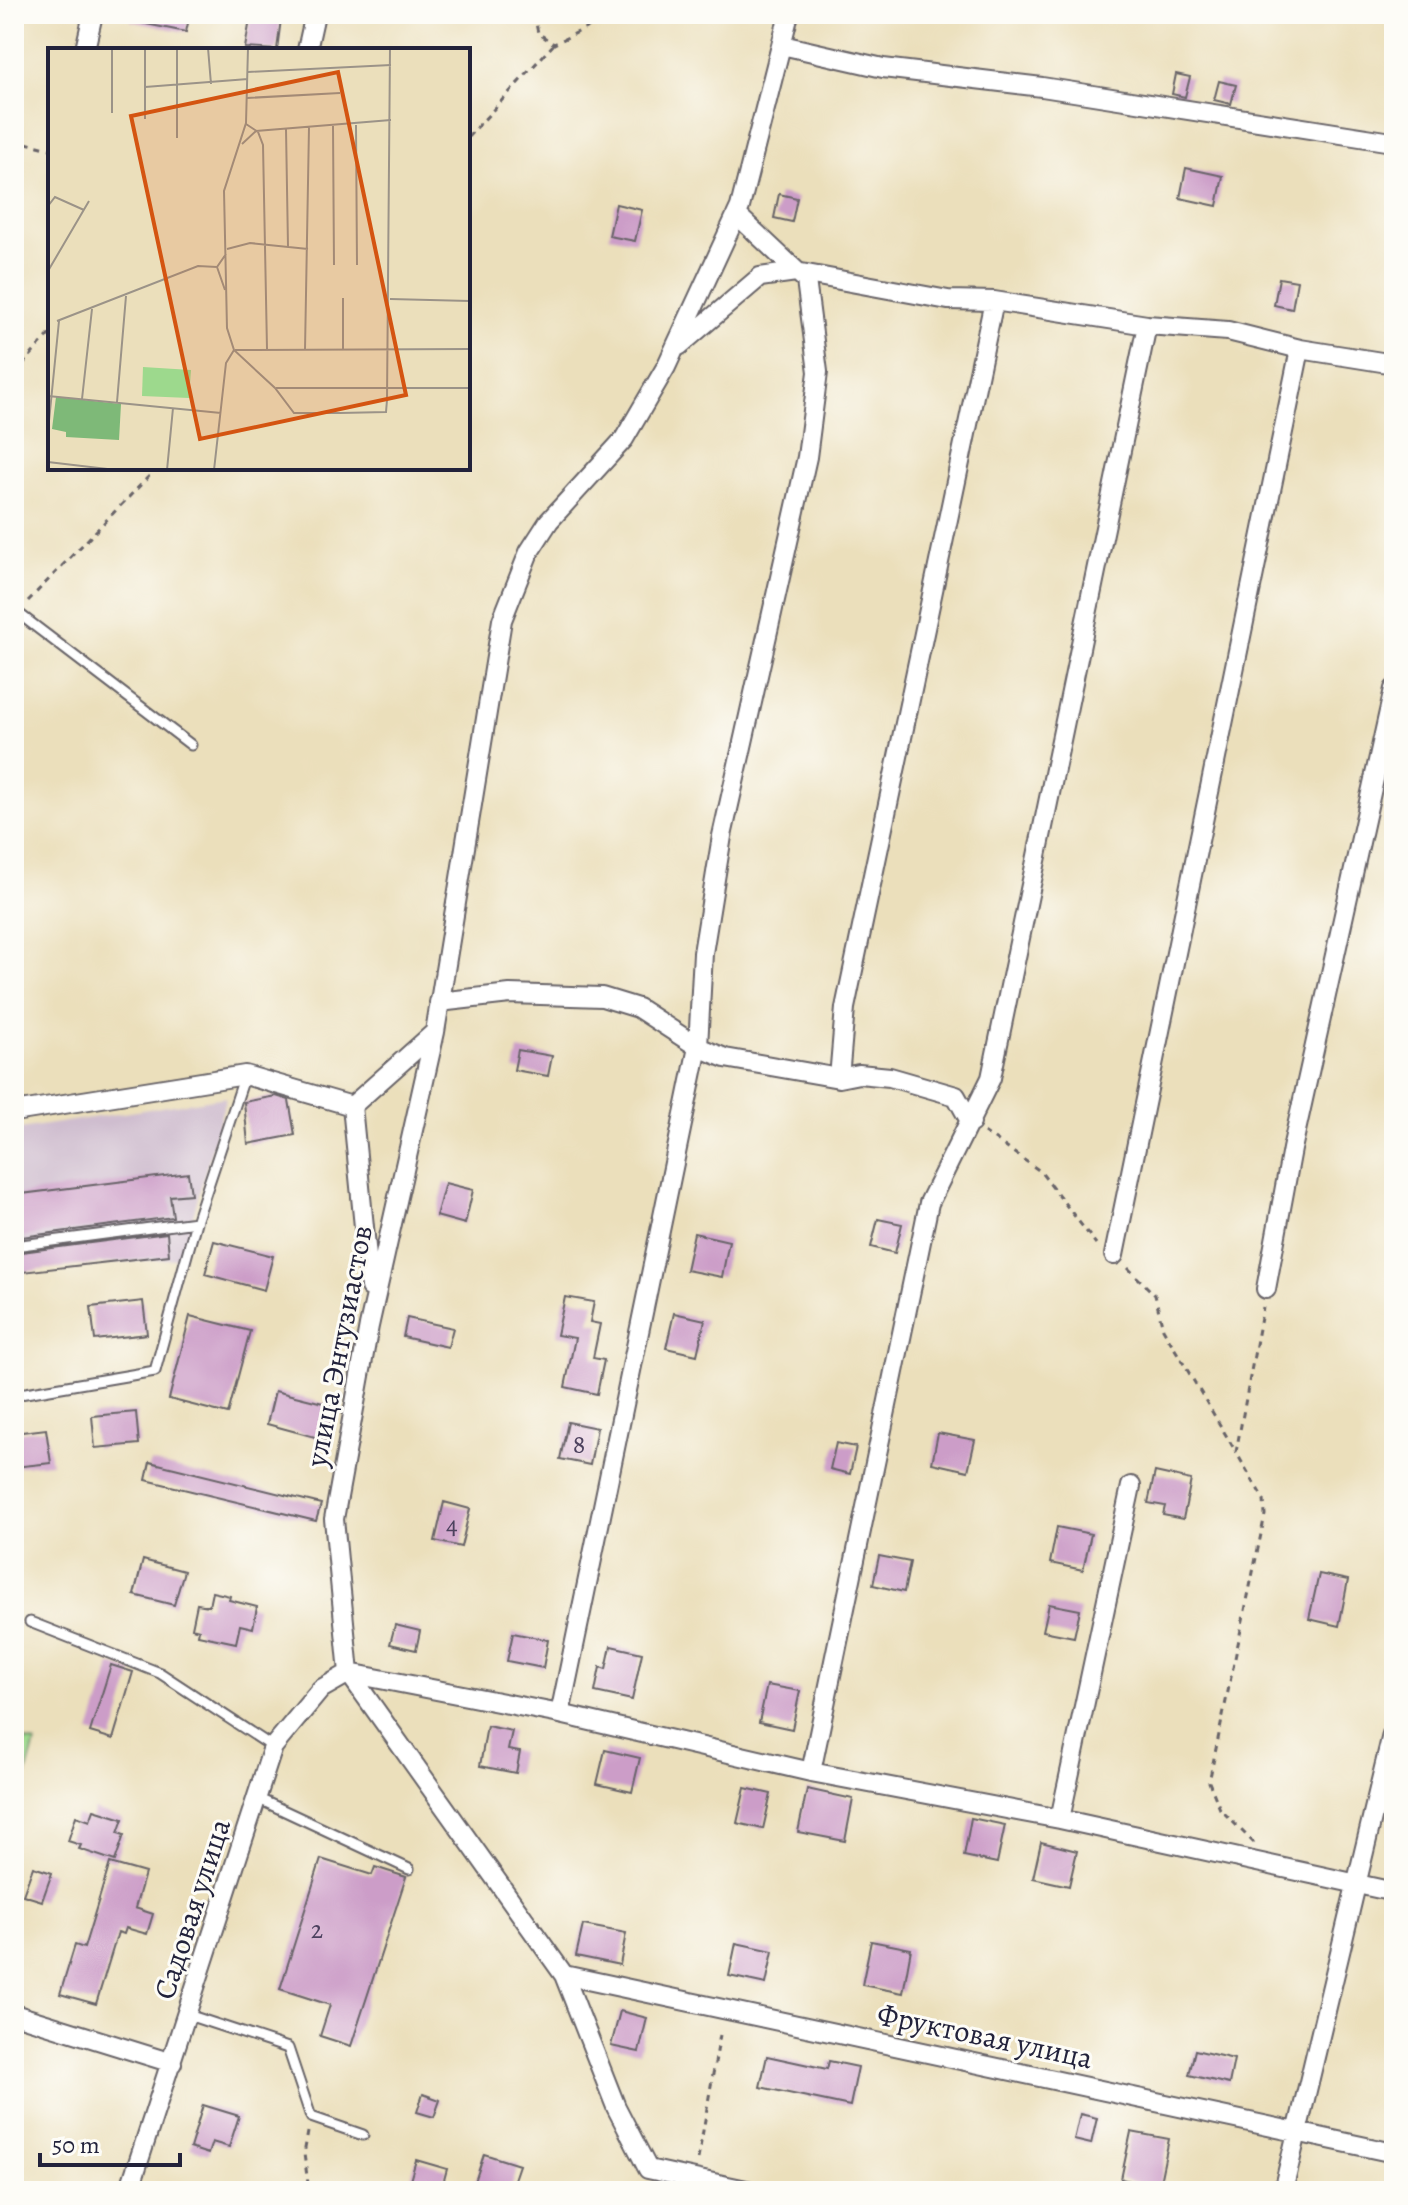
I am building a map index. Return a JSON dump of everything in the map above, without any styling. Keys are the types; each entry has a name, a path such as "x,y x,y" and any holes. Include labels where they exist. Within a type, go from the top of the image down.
{"street":[{"path":"86,45 93,14"},
{"path":"307,48 315,14"},
{"name":"улица Энтузиастов","path":"349,1673 334,1519 369,1326 435,1032 502,620 529,552 549,521 624,439 673,351 737,215 789,14"},
{"path":"782,45 883,68 1042,87 1392,142"},
{"path":"560,1714 698,1047 703,953 722,836 807,457 818,372 806,280 737,215"},
{"path":"673,351 760,277 796,272 948,300 994,301 1147,325 1228,331 1300,349 1394,364"},
{"path":"839,1078 845,1008 994,301"},
{"path":"811,1772 929,1203 991,1078 1147,325"},
{"path":"1114,1255 1300,349"},
{"path":"1266,1289 1292,1149 1394,689"},
{"path":"439,1002 510,994 602,997 638,1008 698,1047 725,1058 839,1078 859,1074 890,1077 956,1096 971,1123"},
{"path":"352,1106 435,1032"},
{"path":"14,1112 245,1075 352,1106"},
{"path":"352,1106 370,1264 369,1326"},
{"path":"1060,1819 1131,1486"},
{"path":"349,1673 560,1714 811,1772 1060,1819 1394,1892"},
{"path":"349,1673 564,1975 616,2107 648,2169 751,2191"},
{"name":"Садовая улица","path":"129,2191 273,1747 321,1689 349,1673"},
{"path":"1283,2191 1394,1726"},
{"name":"Фруктовая улица","path":"564,1975 1394,2153"},
{"path":"14,2014 172,2063"}],"lane":[{"path":"16,611 191,745"},
{"path":"14,1395 155,1371 196,1222 245,1075"},
{"path":"14,1246 196,1222"},
{"path":"30,1622 160,1673 273,1747"},
{"path":"257,1798 409,1869"},
{"path":"188,2015 288,2048 311,2117 363,2135"}],"path":[{"path":"534,14 538,33 554,44"},
{"path":"470,135 554,44 614,14"},
{"path":"14,140 48,148"},
{"path":"14,374 48,336"},
{"path":"16,611 155,470"},
{"path":"971,1123 1040,1171 1093,1242 1114,1255 1155,1295 1163,1329 1264,1500 1265,1515 1209,1782 1220,1809 1276,1865"},
{"path":"1236,1452 1266,1289"},
{"path":"695,2179 725,2009"},
{"path":"309,2191 304,2154 311,2117"}],"shaded area":[{"path":"226,1097 181,1258 14,1271 14,1130"}],"green space":[{"path":"14,1737 35,1743 14,1819"}],"building":[{"path":"131,14 190,14 186,32 131,21"},
{"path":"251,14 281,19 277,48 245,48"},
{"path":"1176,74 1190,77 1185,97 1172,94"},
{"path":"1219,81 1236,85 1231,104 1214,100"},
{"path":"1186,168 1223,176 1217,206 1180,198"},
{"path":"779,194 797,198 792,222 774,218"},
{"path":"616,204 642,210 635,241 609,236"},
{"path":"1279,278 1297,281 1292,309 1274,305"},
{"path":"518,1050 552,1056 548,1076 514,1070"},
{"path":"276,1096 289,1100 295,1135 248,1144 244,1102"},
{"path":"188,1173 191,1194 170,1196 173,1217 14,1238 14,1195"},
{"path":"445,1183 473,1190 465,1224 436,1216"},
{"path":"878,1219 902,1224 895,1253 871,1247"},
{"path":"167,1233 169,1255 14,1273 14,1253"},
{"path":"694,1233 729,1241 722,1277 686,1270"},
{"path":"214,1241 273,1256 264,1290 205,1274"},
{"path":"565,1297 594,1302 590,1322 600,1324 593,1358 604,1360 597,1394 565,1387 575,1338 557,1335"},
{"path":"143,1301 147,1334 95,1340 91,1307"},
{"path":"674,1313 705,1320 697,1355 666,1348"},
{"path":"190,1316 250,1331 228,1414 169,1399"},
{"path":"407,1318 453,1328 448,1347 403,1337"},
{"path":"275,1391 335,1406 326,1440 267,1424"},
{"path":"136,1412 139,1444 95,1448 92,1416"},
{"path":"568,1422 597,1428 590,1465 560,1459"},
{"path":"46,1429 51,1463 14,1467 14,1433"},
{"path":"938,1433 975,1440 968,1471 932,1463"},
{"path":"836,1443 856,1447 850,1474 830,1469"},
{"path":"150,1462 321,1504 316,1521 146,1480"},
{"path":"1155,1472 1191,1480 1183,1519 1163,1515 1165,1506 1148,1503"},
{"path":"444,1502 470,1509 461,1547 435,1541"},
{"path":"1057,1527 1091,1534 1083,1570 1050,1563"},
{"path":"879,1556 910,1562 904,1592 873,1585"},
{"path":"143,1560 184,1571 174,1605 134,1595"},
{"path":"1319,1574 1348,1580 1339,1626 1309,1619"},
{"path":"212,1592 257,1607 253,1628 240,1625 236,1643 198,1635 199,1630 192,1628 197,1604 209,1606"},
{"path":"1049,1604 1080,1610 1074,1637 1043,1631"},
{"path":"395,1625 420,1631 416,1650 390,1644"},
{"path":"513,1633 548,1640 543,1668 507,1661"},
{"path":"611,1646 642,1653 632,1700 595,1692 600,1667 606,1669"},
{"path":"111,1665 133,1672 113,1739 90,1732"},
{"path":"767,1685 800,1691 792,1729 759,1722"},
{"path":"487,1726 512,1731 508,1750 520,1752 516,1773 480,1766"},
{"path":"605,1750 640,1758 632,1792 597,1784"},
{"path":"745,1788 771,1794 763,1829 737,1823"},
{"path":"807,1789 853,1799 845,1841 798,1832"},
{"path":"94,1810 123,1819 118,1833 124,1835 115,1861 79,1849 81,1845 68,1841 76,1816 90,1821"},
{"path":"971,1818 1005,1825 997,1863 964,1856"},
{"path":"1041,1842 1077,1851 1069,1886 1033,1878"},
{"path":"321,1859 372,1875 375,1867 406,1877 351,2046 320,2036 330,2005 280,1989"},
{"path":"110,1863 145,1873 135,1908 153,1914 147,1934 126,1928 124,1934 118,1932 96,2004 60,1994 75,1945 84,1948"},
{"path":"33,1867 52,1873 42,1901 23,1895"},
{"path":"583,1925 626,1933 620,1965 576,1956"},
{"path":"871,1941 911,1949 903,1993 862,1985"},
{"path":"736,1943 773,1951 766,1984 729,1976"},
{"path":"620,2011 647,2018 639,2052 611,2046"},
{"path":"1195,2050 1234,2059 1229,2084 1189,2075"},
{"path":"767,2056 827,2069 829,2061 858,2067 850,2106 760,2087"},
{"path":"423,2094 440,2100 434,2117 417,2112"},
{"path":"203,2105 239,2116 229,2147 212,2142 208,2154 190,2148"},
{"path":"1080,2114 1097,2118 1091,2144 1074,2140"},
{"path":"1131,2132 1169,2139 1159,2187 1121,2179"},
{"path":"484,2154 519,2165 510,2191 472,2191"},
{"path":"416,2160 447,2169 441,2191 407,2191"}]}
